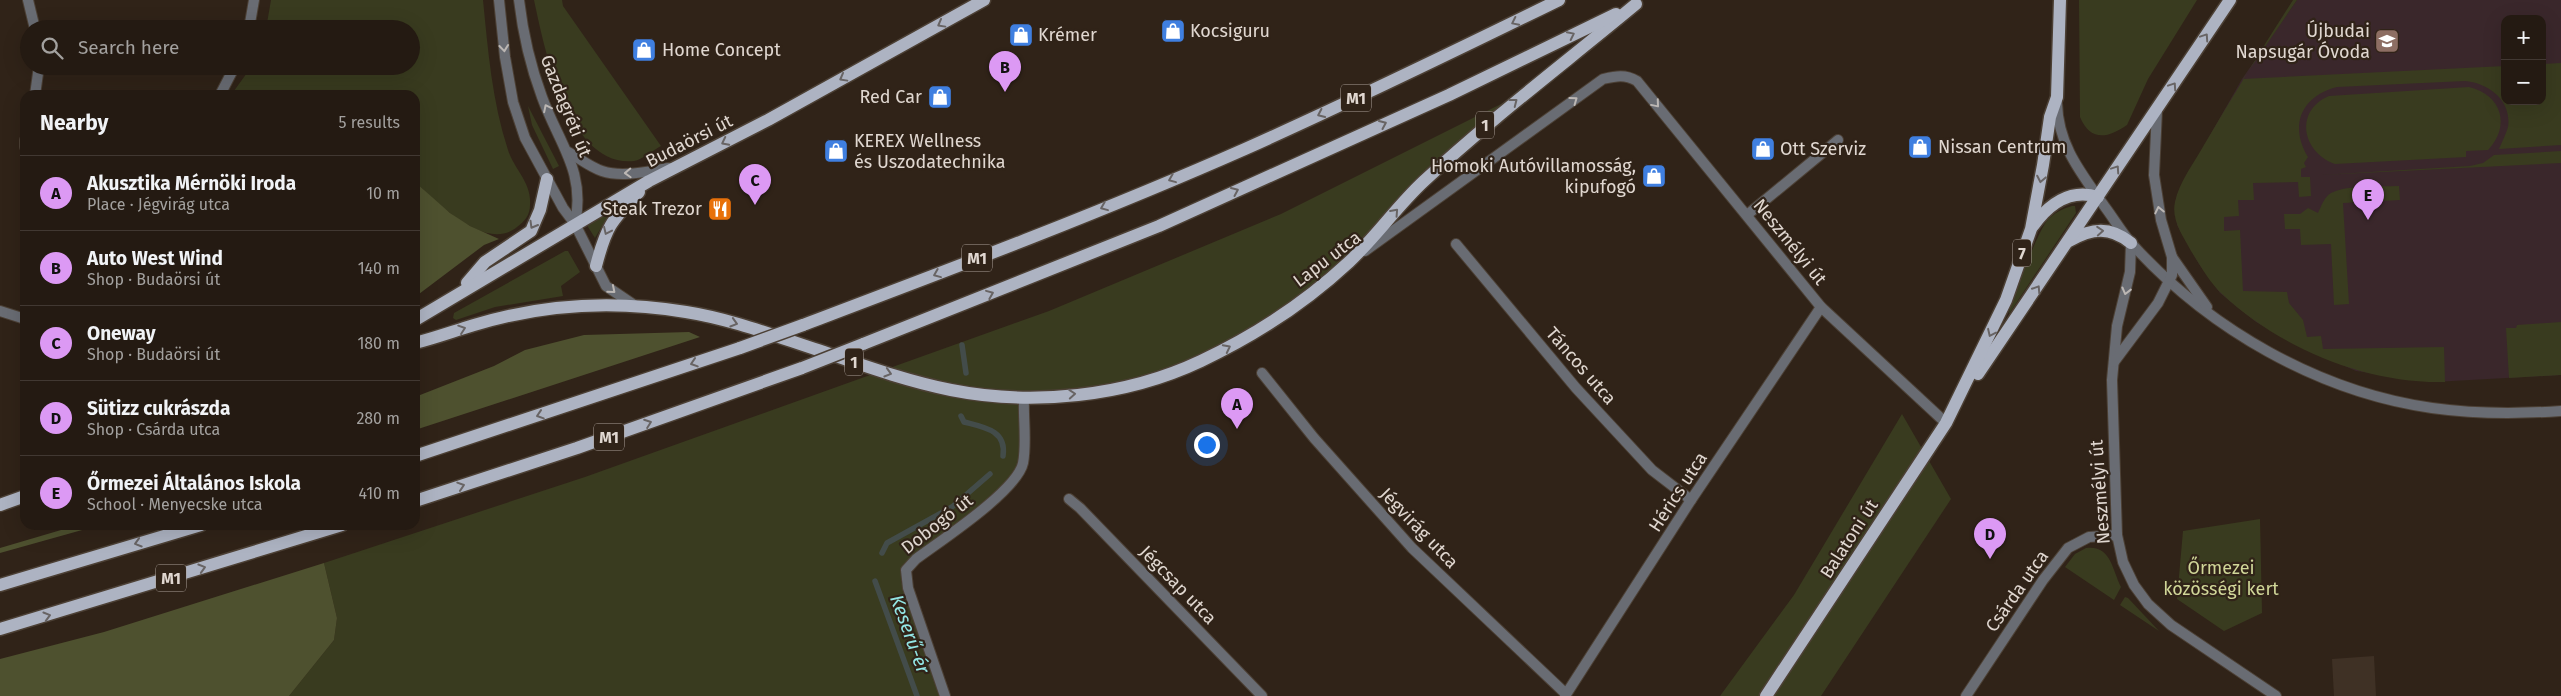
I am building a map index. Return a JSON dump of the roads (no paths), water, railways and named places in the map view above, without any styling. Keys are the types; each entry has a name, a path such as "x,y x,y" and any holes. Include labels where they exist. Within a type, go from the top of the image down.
{"main road":[{"name":"Budaörsi út","path":"420,317 649,181 775,116 984,0"},
{"name":"M1","path":"420,454 740,348 1024,240 1243,149 1392,81 1558,0"},
{"name":"7","path":"1959,400 2006,300 2031,229 2050,117 2057,97 2060,0"},
{"name":"7","path":"1959,400 2230,0"},
{"name":"M1","path":"420,499 577,448 802,368 1159,226 1449,95 1640,2"},
{"name":"1","path":"1350,262 1420,184 1486,124 1640,2"},
{"path":"459,292 484,262 531,232 540,210 547,179"},
{"path":"596,266 608,228 616,215 649,181"},
{"path":"2031,229 2042,213 2059,200 2082,194 2098,197"},
{"path":"2067,243 2090,232 2110,231 2120,234 2131,243"},
{"name":"Lapu utca","path":"1024,398 1090,393 1138,383 1197,363 1243,340 1302,300 1350,262"},
{"name":"1","path":"420,340 475,324 551,308 608,305 637,307 686,312 731,322 882,372 935,386 987,395 1024,398"},
{"name":"Balatoni út","path":"1766,696 1946,423 1959,400"},
{"path":"0,505 20,498"},
{"name":"M1","path":"0,585 184,530"},
{"name":"M1","path":"0,629 326,530"}],"street":[{"path":"28,0 33,20"},
{"path":"251,20 254,0"},
{"path":"499,0 505,57 518,121 547,179 575,224 606,286 637,307"},
{"name":"Gazdagréti út","path":"520,0 527,53 542,99 568,152 576,179 579,200 575,224"},
{"path":"36,90 38,75"},
{"path":"223,90 230,75"},
{"name":"Lapu utca","path":"1350,262 1603,79 1619,75"},
{"name":"Neszmélyi út","path":"1619,75 1630,77 1637,81 1821,307 1946,423"},
{"path":"2057,97 2061,136 2073,162 2131,243 2170,282 2215,317 2272,354 2322,377 2359,391 2402,402 2460,411 2503,413 2561,411"},
{"path":"2156,110 2154,175 2161,220 2172,257 2215,317"},
{"path":"1746,214 1838,140"},
{"path":"568,152 601,170 612,173 628,174 676,167"},
{"name":"Neszmélyi út","path":"2131,243 2130,272 2117,326 2112,404 2117,535 2123,562 2134,585 2148,604 2171,625 2276,696"},
{"name":"Táncos utca","path":"1456,244 1601,415 1652,470 1691,500"},
{"path":"2114,363 2158,303 2170,282 2172,257"},
{"name":"Hérics utca","path":"1566,695 1691,500 1821,307"},
{"path":"0,311 20,317"},
{"name":"Jégvirág utca","path":"1262,372 1314,438 1412,548 1566,695"},
{"name":"Dobogó út","path":"944,696 908,588 906,570 916,559 1002,494 1018,475 1023,462 1024,398"},
{"name":"Jégcsap utca","path":"1069,499 1080,508 1262,696"},
{"name":"Csárda utca","path":"1966,696 2043,580 2068,548 2089,537 2117,535"}],"waterway":[{"name":"Keserű-ér","path":"962,345 966,373"},
{"name":"Keserű-ér","path":"961,416 964,422 986,428 997,435 1001,440 1003,456"},
{"name":"Keserű-ér","path":"882,553 887,543 952,507 990,474"},
{"name":"Keserű-ér","path":"875,581 917,696"}],"place":[{"name":"Kocsiguru","path":"1173,31"},
{"name":"Krémer","path":"1021,35"},
{"name":"Újbudai Napsugár Óvoda","path":"2387,41"},
{"name":"Home Concept","path":"644,50"},
{"name":"Auto West Wind","path":"1005,92"},
{"name":"Red Car","path":"940,97"},
{"name":"Nissan Centrum","path":"1920,147"},
{"name":"Ott Szerviz","path":"1763,149"},
{"name":"KEREX Wellness és Uszodatechnika","path":"836,151"},
{"name":"Homoki Autóvillamosság, kipufogó","path":"1654,176"},
{"name":"Oneway","path":"755,205"},
{"name":"Steak Trezor","path":"720,209"},
{"name":"Őrmezei Általános Iskola","path":"2368,220"},
{"name":"Akusztika Mérnöki Iroda","path":"1237,429"},
{"name":"Sütizz cukrászda","path":"1990,559"}],"park label":[{"name":"Őrmezei közösségi kert","path":"2221,578"}]}
